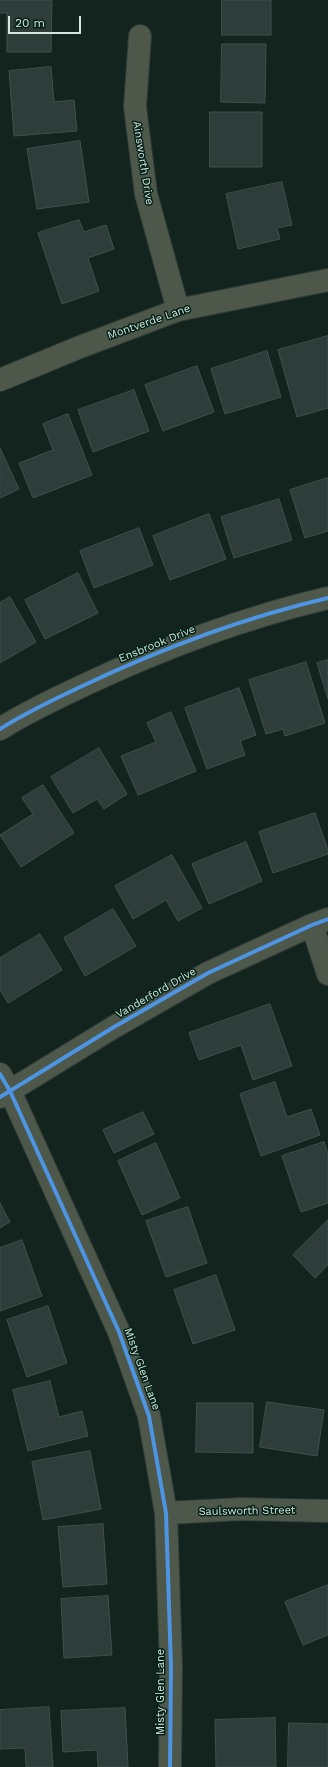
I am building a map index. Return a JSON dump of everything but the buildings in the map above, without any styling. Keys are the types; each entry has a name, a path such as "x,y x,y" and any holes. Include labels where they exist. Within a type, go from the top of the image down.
{"street":[{"name":"Ainsworth Drive","path":"140,36 135,107 146,194 178,310"},
{"name":"Montverde Lane","path":"0,380 80,347 178,310 328,280"},
{"name":"Ensbrook Drive","path":"0,729 18,717 113,672 195,638 289,607 328,598"},
{"path":"320,922 328,974"},
{"name":"Vanderford Drive","path":"3,1087 114,1027 208,973 320,922"},
{"name":"Misty Glen Lane","path":"3,1087 119,1332 149,1416 166,1513 171,1667 170,1767"},
{"name":"Saulsworth Street","path":"166,1513 242,1509 328,1511"}],"cycle path":[{"path":"0,729 29,712 78,688 170,648 232,625 328,598"},
{"path":"0,1097 114,1027 208,973 328,919"},
{"path":"0,1074 10,1091 119,1332 149,1416 166,1513 171,1667 170,1767"}]}
